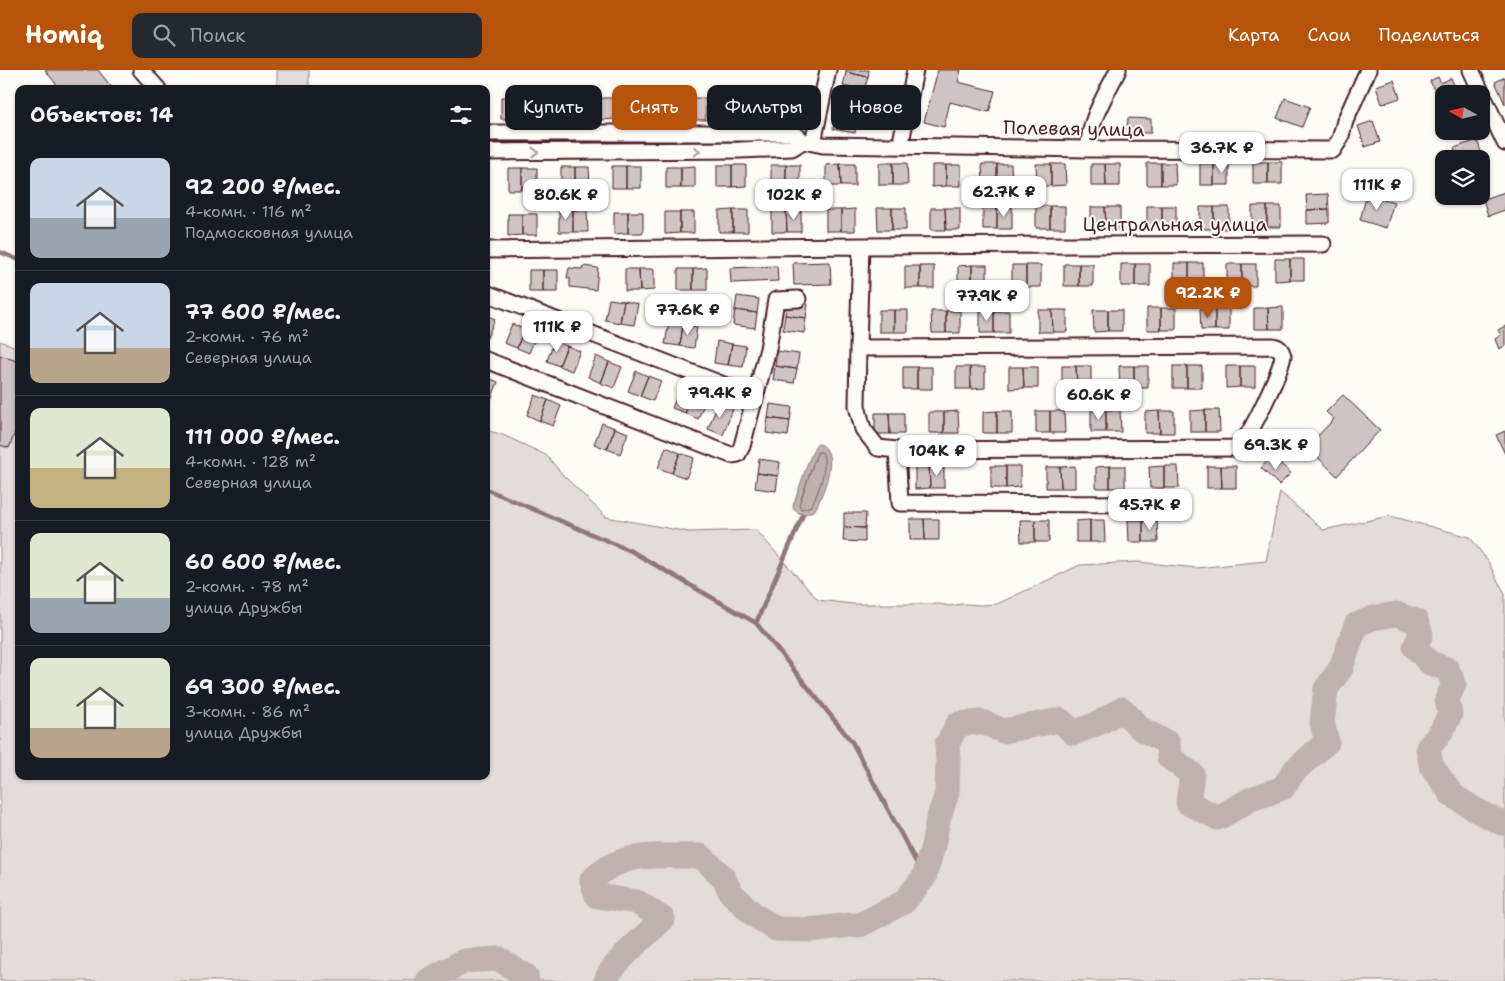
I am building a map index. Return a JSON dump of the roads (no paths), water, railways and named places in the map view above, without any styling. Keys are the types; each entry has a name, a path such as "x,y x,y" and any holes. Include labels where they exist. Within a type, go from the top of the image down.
{"street":[{"path":"141,70 154,85"},
{"path":"808,142 828,70"},
{"path":"902,137 915,70"},
{"path":"1089,149 1092,122 1118,70"},
{"name":"Полевая улица","path":"490,133 794,133 808,142 823,145 1333,150 1340,139 1345,121 1368,70"},
{"path":"1471,70 1505,143"},
{"path":"590,134 590,152"},
{"name":"Полевая улица","path":"490,152 714,151 792,148 808,142"},
{"name":"Центральная улица","path":"490,250 1323,244"},
{"path":"858,348 1272,346 1282,350 1283,356 1261,410 1243,444 1238,448 897,450 878,448 863,429 857,406 858,348 861,246"},
{"path":"490,296 755,396"},
{"path":"490,362 731,455 738,454 742,446 768,349 776,300 798,299"},
{"path":"897,450 900,503 1156,504"}],"water":[{"path":"820,444 826,449 829,456 828,475 815,510 803,515 794,510 793,506 808,462 816,445"}],"waterway":[{"path":"0,252 15,258"},
{"path":"490,491 631,551 756,623 852,742 924,877"},
{"path":"756,623 803,515"},
{"path":"606,981 622,958 663,919 637,902 597,896 592,880 609,867 625,860 646,856 701,856 723,877 732,894 753,914 776,929 809,930 851,925 858,926 904,902 924,877 938,820 947,793 947,744 958,724 982,722 1003,731 1060,720 1074,733 1101,722 1122,709 1141,729 1168,743 1169,757 1192,774 1188,803 1218,818 1251,799 1283,788 1294,771 1327,742 1322,723 1326,689 1341,668 1356,625 1373,618 1396,614 1416,621 1421,634 1415,647 1430,663 1447,669 1454,684 1447,699 1450,714 1441,732 1428,748 1431,765 1452,795 1501,823 1505,822"},
{"path":"428,981 464,961 499,959 526,976 527,981"}]}
